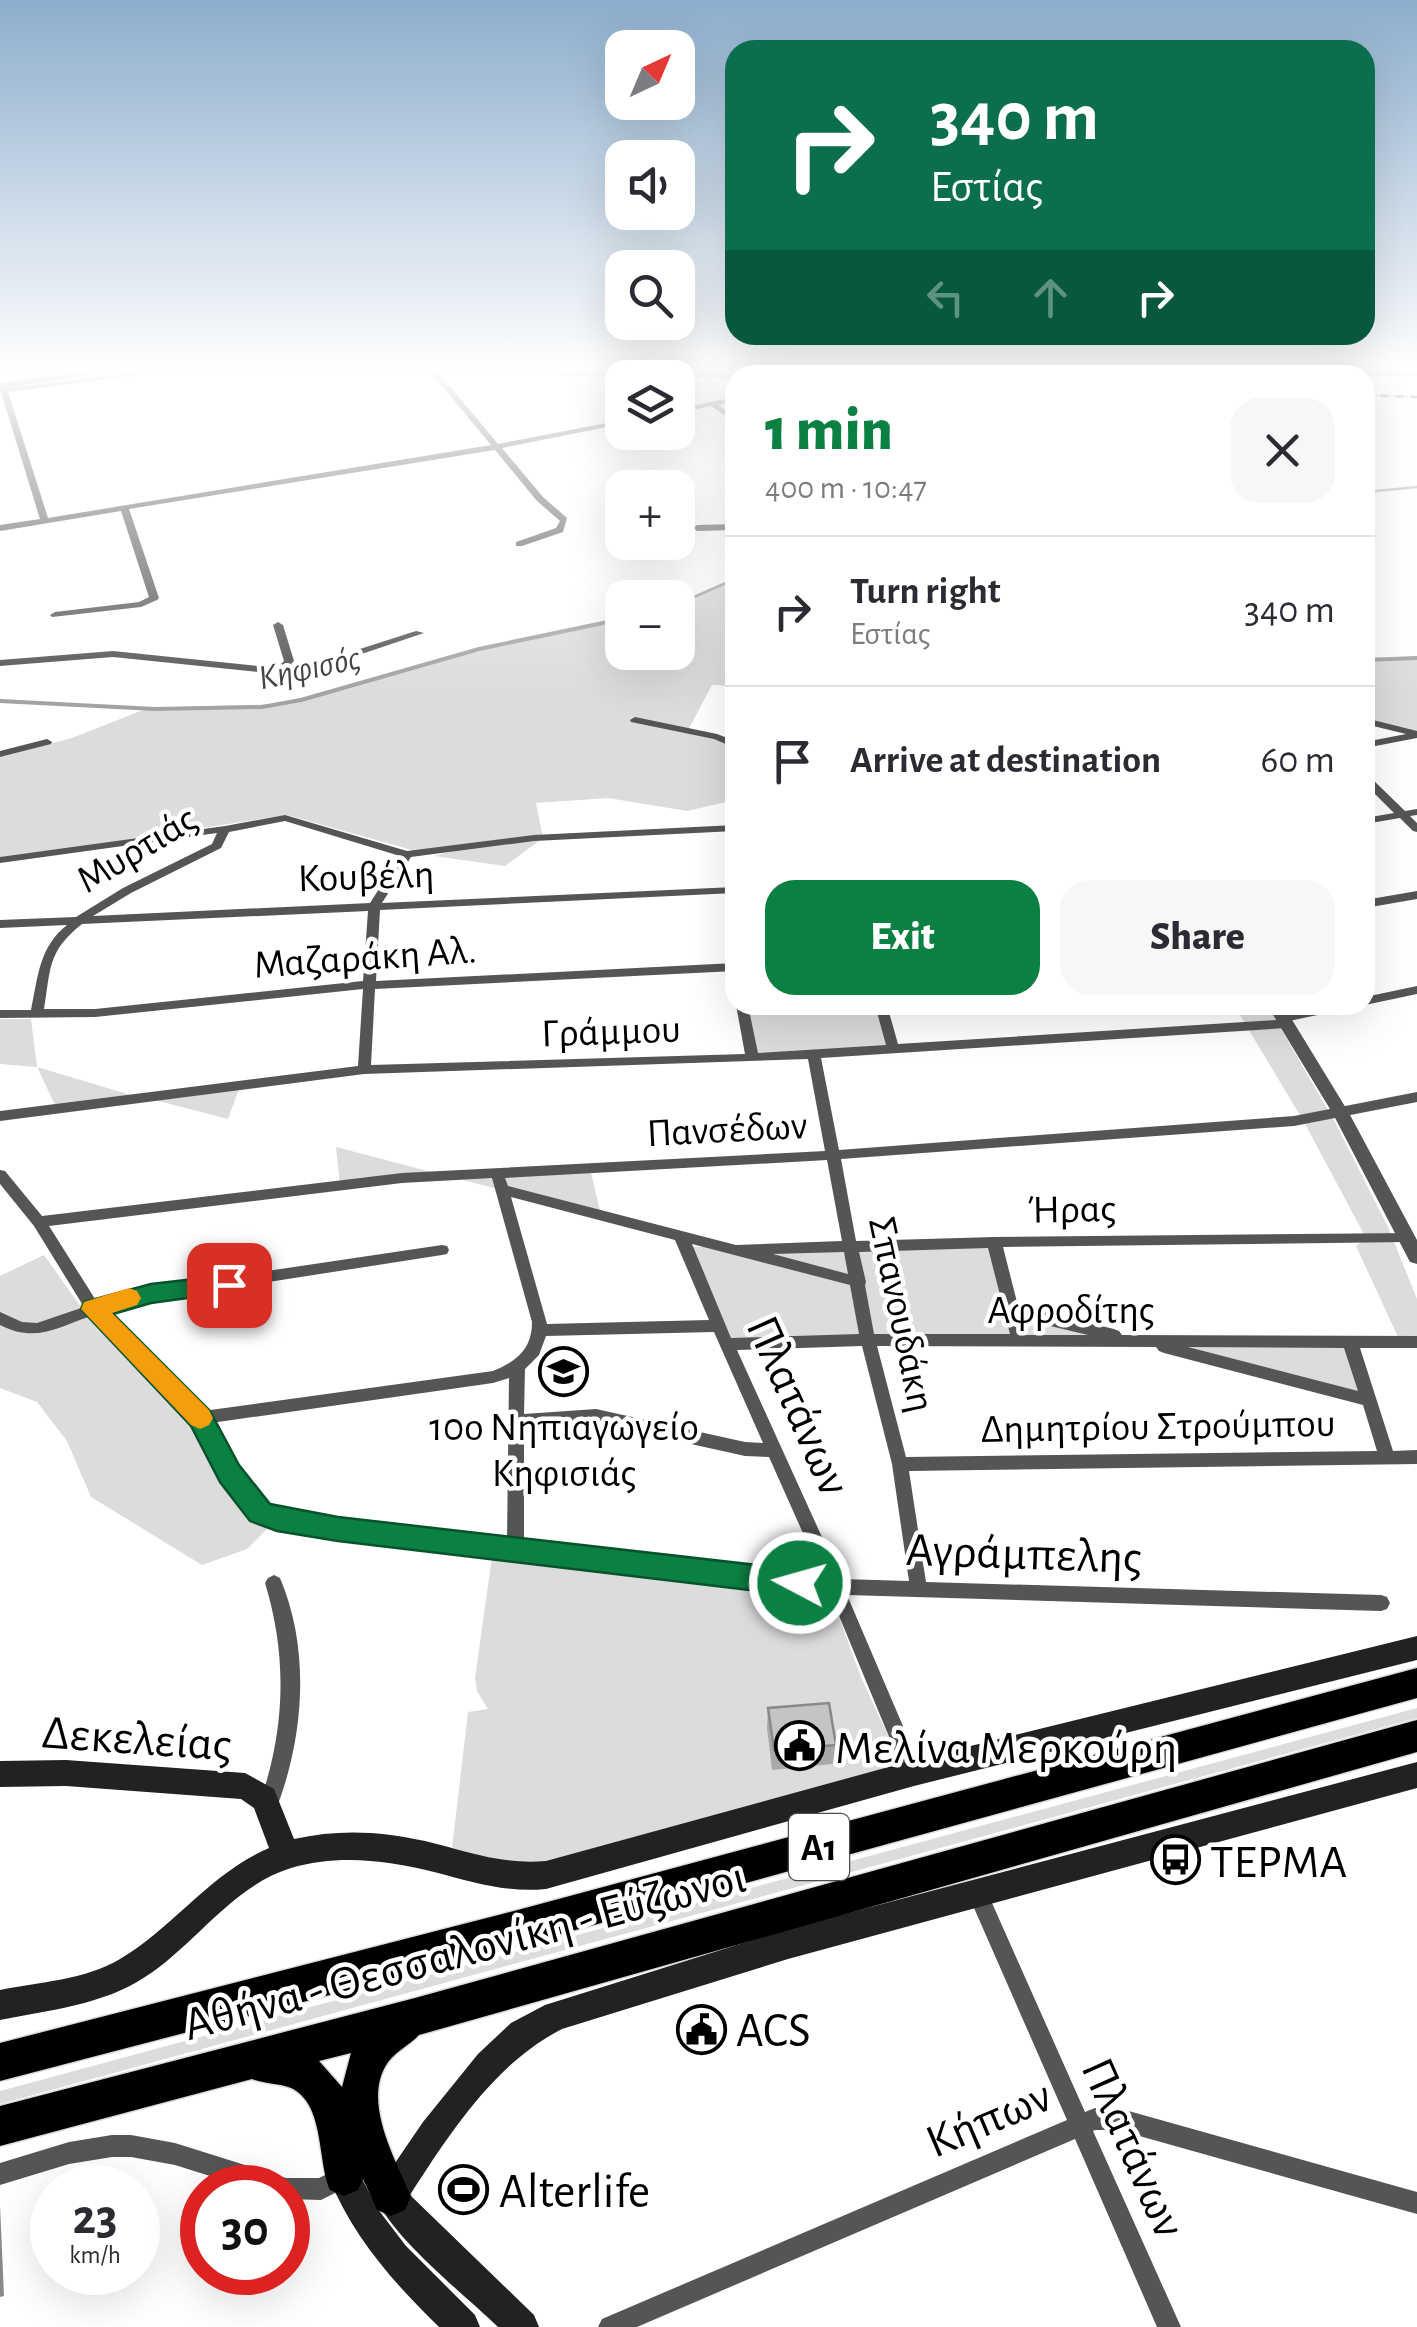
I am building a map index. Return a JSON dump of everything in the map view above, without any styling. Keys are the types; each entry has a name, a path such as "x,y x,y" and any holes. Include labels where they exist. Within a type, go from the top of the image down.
{"highway":[{"name":"Αθήνα - Θεσσαλονίκη - Εύζωνοι","path":"0,2062 552,1919 1417,1683"},
{"name":"Αθήνα - Θεσσαλονίκη - Εύζωνοι","path":"0,2126 415,2017 1417,1736"},
{"path":"391,2196 370,2144 361,2096 362,2078 378,2044 415,2017"},
{"path":"237,2063 292,2067 316,2080 330,2109 344,2176"}],"main road":[{"path":"0,2004 82,1988 127,1972 234,1886 286,1855 341,1847 400,1850 494,1876 523,1879 914,1773 1417,1648"},
{"name":"Δεκελείας","path":"0,1774 235,1784 254,1790 268,1806 286,1855"},
{"path":"522,2327 408,2218 391,2196 502,2051 522,2034 556,2016 788,1944 1417,1775"},
{"path":"344,2176 354,2204 386,2252 463,2327"}],"street":[{"path":"31,479 45,520"},
{"path":"0,528 304,479"},
{"path":"518,544 560,530 564,520 526,479"},
{"path":"55,615 141,604 154,598 124,508"},
{"path":"698,528 725,527"},
{"path":"278,625 288,657 282,667"},
{"path":"0,664 113,654 252,669 312,668 419,633"},
{"path":"635,720 725,740"},
{"path":"1375,723 1417,735"},
{"path":"1375,742 1417,735"},
{"path":"0,754 47,742"},
{"path":"1375,788 1417,829"},
{"path":"1375,819 1417,812"},
{"path":"225,829 285,818 407,854 534,838 725,828"},
{"name":"Μυρτιάς","path":"0,860 225,829"},
{"name":"Μυρτιάς","path":"36,1014 49,954 60,937 80,921 217,846 225,829"},
{"path":"364,1070 366,985 374,907 407,854"},
{"name":"Κουβέλη","path":"0,924 725,890"},
{"path":"1375,902 1417,895"},
{"name":"Μαζαράκη Αλ.","path":"0,1014 94,1013 366,985 725,968"},
{"path":"1375,999 1417,990"},
{"path":"744,1015 752,1058"},
{"path":"884,1015 893,1048"},
{"path":"1281,1016 1409,1231 1417,1257"},
{"name":"Γράμμου","path":"0,1116 364,1070 752,1058 1281,1016"},
{"name":"Σπανουδάκη","path":"814,1054 868,1340 900,1464 919,1589"},
{"name":"Πανσέδων","path":"39,1222 355,1183 835,1155 1294,1121 1417,1098"},
{"path":"200,1418 493,1377 514,1368 536,1349 540,1330 497,1173"},
{"name":"Αγράμπελης","path":"0,1175 39,1222 93,1309 200,1418 230,1474 260,1512 302,1524 836,1587 1380,1603"},
{"name":"Ήρας","path":"502,1190 859,1282"},
{"name":"Ήρας","path":"737,1250 1409,1231"},
{"name":"Πλατάνων","path":"682,1236 716,1326 836,1587 870,1676 914,1773"},
{"path":"994,1242 1019,1342"},
{"path":"0,1318 20,1328 38,1328 151,1294 442,1250"},
{"path":"1012,1312 1370,1401"},
{"path":"540,1330 716,1326"},
{"name":"Αφροδίτης","path":"725,1344 868,1340 1417,1342"},
{"path":"1350,1342 1387,1457"},
{"path":"514,1368 515,1551"},
{"path":"517,1422 596,1416 745,1449 773,1450"},
{"name":"Δημητρίου Στρούμπου","path":"900,1464 1417,1456"},
{"path":"268,1806 277,1782 293,1662 288,1619 274,1582"},
{"name":"Πλατάνων","path":"977,1892 1169,2327"},
{"name":"Κήπων","path":"610,2327 1078,2124 1118,2120 1417,2203"},
{"path":"0,2174 77,2150 115,2146 146,2149 203,2165"},
{"path":"310,2189 320,2190 344,2176"}],"shaded area":[{"path":"725,583 725,686 712,685 688,730 725,743 725,802 687,811 608,798 536,803 543,838 505,866 434,856 474,846 412,850 287,815 0,859 0,757 72,738 148,708 280,704 447,657 605,623 605,670 695,670 695,597"},
{"path":"1417,658 1417,734 1375,724 1375,660"},
{"path":"746,1015 882,1015 893,1049 752,1058"},
{"path":"1240,1015 1273,1015 1335,1122 1388,1227 1417,1299 1417,1336 1398,1337 1356,1246 1366,1238"},
{"path":"0,1019 31,1019 37,1067 0,1064"},
{"path":"37,1067 141,1098 57,1109"},
{"path":"240,1086 228,1119 147,1098"},
{"path":"336,1147 447,1176 340,1185"},
{"path":"590,1168 601,1215 447,1176"},
{"path":"994,1242 1012,1311 1137,1340 725,1344 687,1247"},
{"path":"44,1255 91,1321 199,1427 240,1508 270,1526 247,1549 202,1565 91,1497 67,1441 37,1402 0,1388 0,1276"},
{"path":"1148,1342 1350,1342 1370,1401"},
{"path":"492,1557 831,1596 861,1677 901,1764 533,1866 503,1863 452,1848 468,1712 488,1709 477,1691 475,1678"},
{"path":"1417,1708 1417,1718 0,2104 0,2091"}],"building":[{"path":"829,1703 836,1745 774,1750 768,1708"}],"waterway":[{"path":"1375,491 1417,487"},
{"name":"Κηφισός","path":"695,597 725,583"},
{"name":"Κηφισός","path":"0,701 155,709 262,707 301,700 479,649 605,623"},
{"name":"Κηφισός","path":"1375,660 1417,658"}],"slow traffic":[{"path":"129,1298 93,1309 200,1418"}],"place":[{"name":"10ο Νηπιαγωγείο Κηφισιάς","path":"564,1371"},
{"name":"Μελίνα Μερκούρη","path":"800,1746"},
{"name":"ΤΕΡΜΑ","path":"1175,1860"},
{"name":"ACS","path":"701,2029"},
{"name":"Alterlife","path":"464,2190"}],"route":[{"path":"229,1285 151,1294 93,1309 200,1418 230,1474 260,1512 277,1519 338,1529 800,1583"}]}
